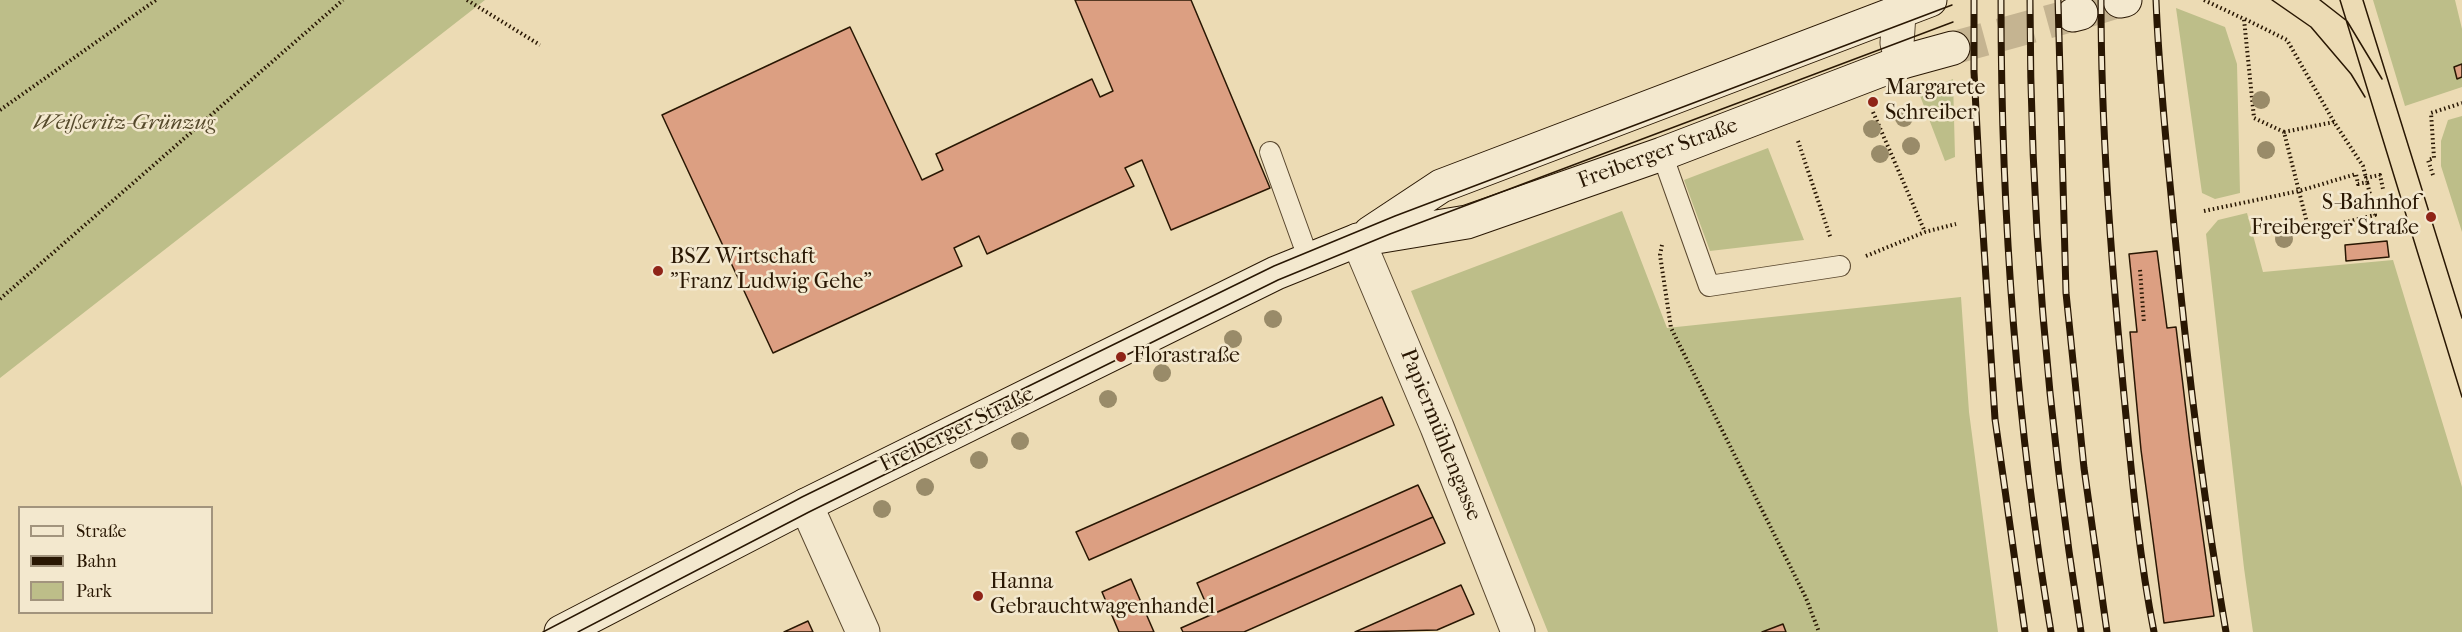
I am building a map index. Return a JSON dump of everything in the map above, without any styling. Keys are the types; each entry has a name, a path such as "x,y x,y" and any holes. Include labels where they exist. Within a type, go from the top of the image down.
{"street":[{"name":"Freiberger Straße","path":"561,632 806,505 1179,320 1358,240 1441,186 1900,6 1930,0"},
{"path":"1900,6 1897,43 1902,62"},
{"name":"Freiberger Straße","path":"1358,240 1467,222 1662,154 1902,62 1953,48"},
{"name":"Papiermühlengasse","path":"1358,240 1437,426 1518,632"},
{"path":"806,505 863,632"}],"lane":[{"path":"1270,152 1309,260"},
{"path":"1662,154 1709,286 1840,266"}],"path":[{"path":"0,110 156,0"},
{"path":"0,299 343,0"},
{"path":"467,0 540,45"},
{"path":"2204,0 2287,40 2334,122 2363,166 2375,215 2309,231 2284,132"},
{"path":"2244,19 2254,118 2284,132 2334,122"},
{"path":"2433,175 2428,160 2434,158 2431,113 2462,103"},
{"path":"1786,106 1840,266 1925,232 1956,224"},
{"path":"1873,111 1925,232"},
{"path":"2204,211 2299,191 2356,174 2358,184 2380,175 2383,189"},
{"path":"1685,219 1671,227 1663,241 1660,255 1671,328 1806,598 1819,632"},
{"path":"2140,270 2144,323"}],"green space":[{"name":"Weißeritz-Grünzug","path":"0,0 485,0 0,378"},
{"path":"2373,0 2455,0 2462,29 2462,87 2405,106"},
{"path":"2176,8 2225,27 2237,64 2240,193 2215,199 2202,193"},
{"path":"1953,79 1955,157 1945,161 1919,93"},
{"path":"2462,116 2462,232 2441,166 2441,141 2448,120"},
{"path":"1768,148 1804,240 1710,251 1684,180"},
{"path":"1622,211 1667,328 1961,297 1969,412 1998,632 1786,632 1783,624 1762,632 1548,632 1411,291"},
{"path":"2247,213 2263,272 2393,260 2462,487 2462,632 2253,632 2206,234 2218,220"}],"building":[{"path":"1075,0 1191,0 1270,188 1171,230 1142,160 1125,168 1134,186 987,254 979,236 954,248 962,266 773,353 662,115 850,27 922,180 943,170 936,154 1092,79 1100,97 1113,91"},
{"path":"2462,64 2462,77 2457,79 2454,67"},
{"path":"2387,241 2389,257 2346,261 2345,245"},
{"path":"2157,251 2167,328 2176,327 2214,616 2164,623 2141,450 2130,332 2137,332 2129,254"},
{"path":"1382,397 1394,425 1089,560 1076,532"},
{"path":"1418,485 1433,517 1211,615 1197,583"},
{"path":"1433,517 1445,543 1244,632 1183,632 1181,628"},
{"path":"1131,579 1154,632 1119,632 1102,592"},
{"path":"1461,585 1474,614 1437,630 1355,632"},
{"path":"808,621 813,632 784,632"},
{"path":"1783,624 1786,632 1762,632"}],"tunnel":[{"path":"2081,13 2120,1"},
{"path":"1953,48 2073,15"}],"tram line":[{"path":"2272,0 2311,27 2351,74 2365,97"},
{"path":"2320,0 2347,21 2382,79"},
{"path":"2340,0 2462,397"},
{"path":"2363,0 2462,318"},
{"path":"543,632 802,497 1274,266 1395,216 1952,5"},
{"path":"578,632 809,512 1278,280 1390,234 1953,22"}],"railway":[{"path":"1974,0 1974,72 1995,419 2025,632"},
{"path":"2001,0 2004,158 2013,317 2028,475 2051,632"},
{"path":"2030,0 2033,159 2043,317 2059,475 2081,632"},
{"path":"2058,0 2066,293 2084,468 2107,632"},
{"path":"2101,0 2105,145 2114,289 2136,509 2154,632"},
{"path":"2156,0 2159,57 2184,328 2203,481 2226,632"}],"place":[{"name":"Margarete Schreiber","path":"1873,102"},
{"name":"S-Bahnhof Freiberger Straße","path":"2431,217"},
{"name":"BSZ Wirtschaft \"Franz Ludwig Gehe\"","path":"658,271"},
{"name":"Florastraße","path":"1121,357"},
{"name":"Hanna Gebrauchtwagenhandel","path":"978,596"}]}
